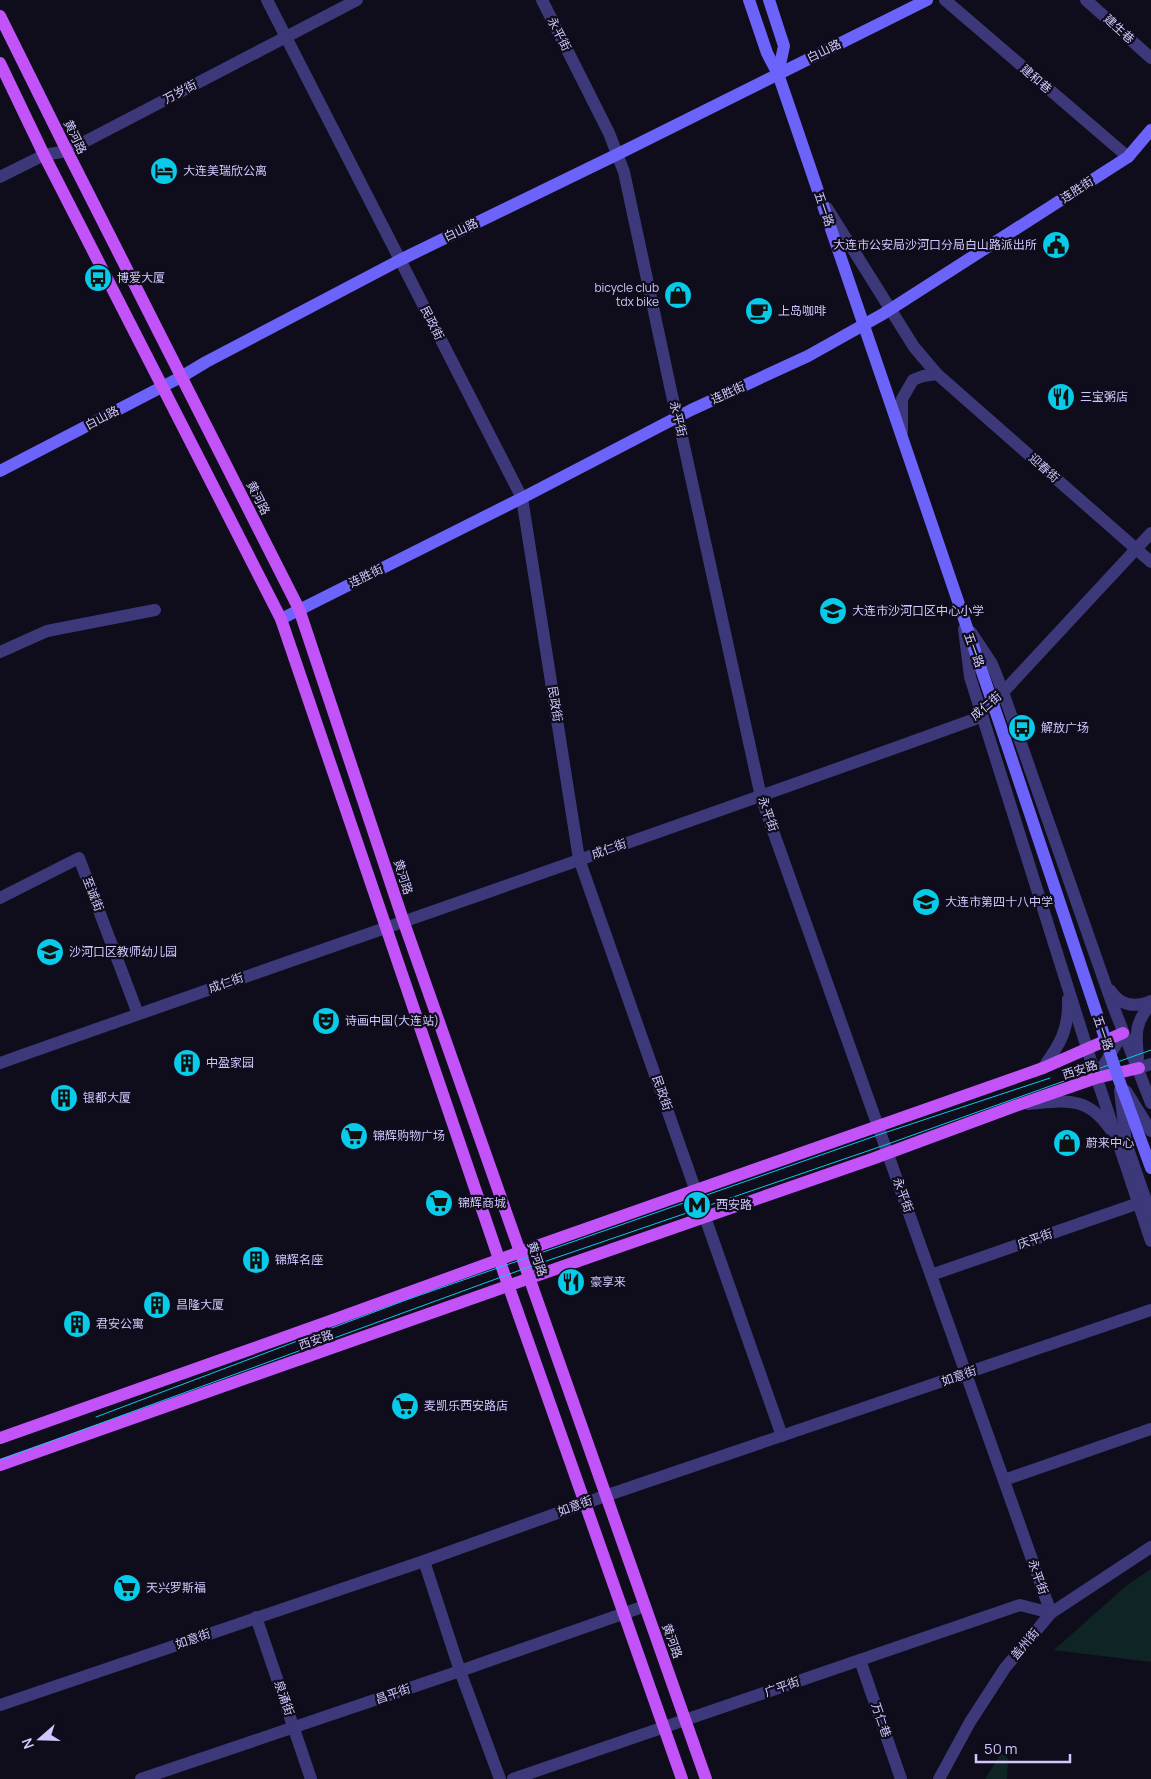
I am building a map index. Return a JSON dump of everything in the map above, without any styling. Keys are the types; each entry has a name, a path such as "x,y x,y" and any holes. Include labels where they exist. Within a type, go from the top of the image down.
{"main road":[{"name":"五一路","path":"749,0 767,53 778,74 993,703 1119,1080 1151,1168"},
{"path":"769,0 784,46 778,74"},
{"name":"白山路","path":"0,471 400,260 927,0"},
{"name":"黄河路","path":"0,16 299,609 402,920 706,1779"},
{"path":"0,64 281,619 384,927 499,1260 682,1779"},
{"name":"连胜街","path":"281,619 522,498 677,417 808,356 890,310 1128,157 1151,130"},
{"name":"西安路","path":"0,1438 1043,1068 1123,1033"},
{"name":"西安路","path":"0,1465 1096,1078 1139,1068"}],"street":[{"name":"民政街","path":"267,0 522,498 579,859 782,1436"},
{"name":"万岁街","path":"0,176 44,154 67,151 357,0"},
{"name":"永平街","path":"542,0 618,154 624,172 761,797 1051,1614"},
{"name":"建和巷","path":"945,0 1128,157"},
{"name":"建生巷","path":"1086,0 1151,58"},
{"name":"迎春街","path":"820,197 914,347 937,374 1151,562"},
{"path":"902,437 902,399 913,380 937,374"},
{"name":"成仁街","path":"0,1063 402,920 761,797 975,719 993,703 1151,533"},
{"path":"0,652 47,631 155,610"},
{"path":"964,621 992,664 1003,692 1123,1033 1139,1068 1151,1103"},
{"path":"964,621 970,677 1096,1078 1151,1241"},
{"name":"至诚街","path":"0,898 79,858 138,1014"},
{"path":"1043,1068 1060,1044 1064,1032 1068,1001 1064,977"},
{"path":"1106,984 1120,1002 1136,1005 1151,1002"},
{"path":"1139,1068 1136,1050 1136,1028 1144,1011 1151,1002"},
{"path":"1096,1078 1123,1033 1151,1022"},
{"name":"西安路","path":"1139,1068 1151,1064"},
{"path":"1119,1080 1151,1131"},
{"path":"1119,1080 1126,1143 1151,1215"},
{"path":"1016,1106 1059,1101 1078,1102 1102,1116 1117,1139"},
{"name":"庆平街","path":"931,1276 1138,1203"},
{"name":"如意街","path":"0,1705 1151,1310"},
{"path":"1004,1480 1151,1429"},
{"name":"盖州街","path":"939,1779 970,1722 1005,1668 1051,1614 1151,1546"},
{"path":"424,1560 460,1671 500,1779"},
{"name":"广平街","path":"513,1779 1020,1605 1051,1614"},
{"name":"昌平街","path":"141,1779 645,1606"},
{"name":"泉涌街","path":"256,1617 311,1779"},
{"name":"万仁巷","path":"860,1660 901,1779"}],"green space":[{"path":"1151,1569 1151,1662 1054,1650 1126,1586"},
{"path":"1001,1753 1008,1758 1007,1779 985,1779"}],"tram line":[{"path":"0,1460 526,1268 885,1145 1151,1050"},
{"path":"96,1417 406,1300 881,1134 1050,1078"}],"place":[{"name":"大连美瑞欣公离","path":"164,171"},
{"name":"大连市公安局沙河口分局白山路派出所","path":"1056,245"},
{"name":"博爱大厦","path":"98,278"},
{"name":"bicycle club tdx bike","path":"678,295"},
{"name":"上岛咖啡","path":"759,311"},
{"name":"三宝粥店","path":"1061,397"},
{"name":"大连市沙河口区中心小学","path":"833,611"},
{"name":"解放广场","path":"1022,728"},
{"name":"大连市第四十八中学","path":"926,902"},
{"name":"沙河口区教师幼儿园","path":"50,952"},
{"name":"诗画中国(大连站)","path":"326,1021"},
{"name":"中盈家园","path":"187,1063"},
{"name":"银都大厦","path":"64,1098"},
{"name":"锦辉购物广场","path":"354,1136"},
{"name":"蔚来中心","path":"1067,1143"},
{"name":"锦辉商城","path":"439,1203"},
{"name":"西安路","path":"697,1205"},
{"name":"锦辉名座","path":"256,1260"},
{"name":"豪享来","path":"571,1282"},
{"name":"昌隆大厦","path":"157,1305"},
{"name":"君安公寓","path":"77,1324"},
{"name":"麦凯乐西安路店","path":"405,1406"},
{"name":"天兴罗斯福","path":"127,1588"}]}
